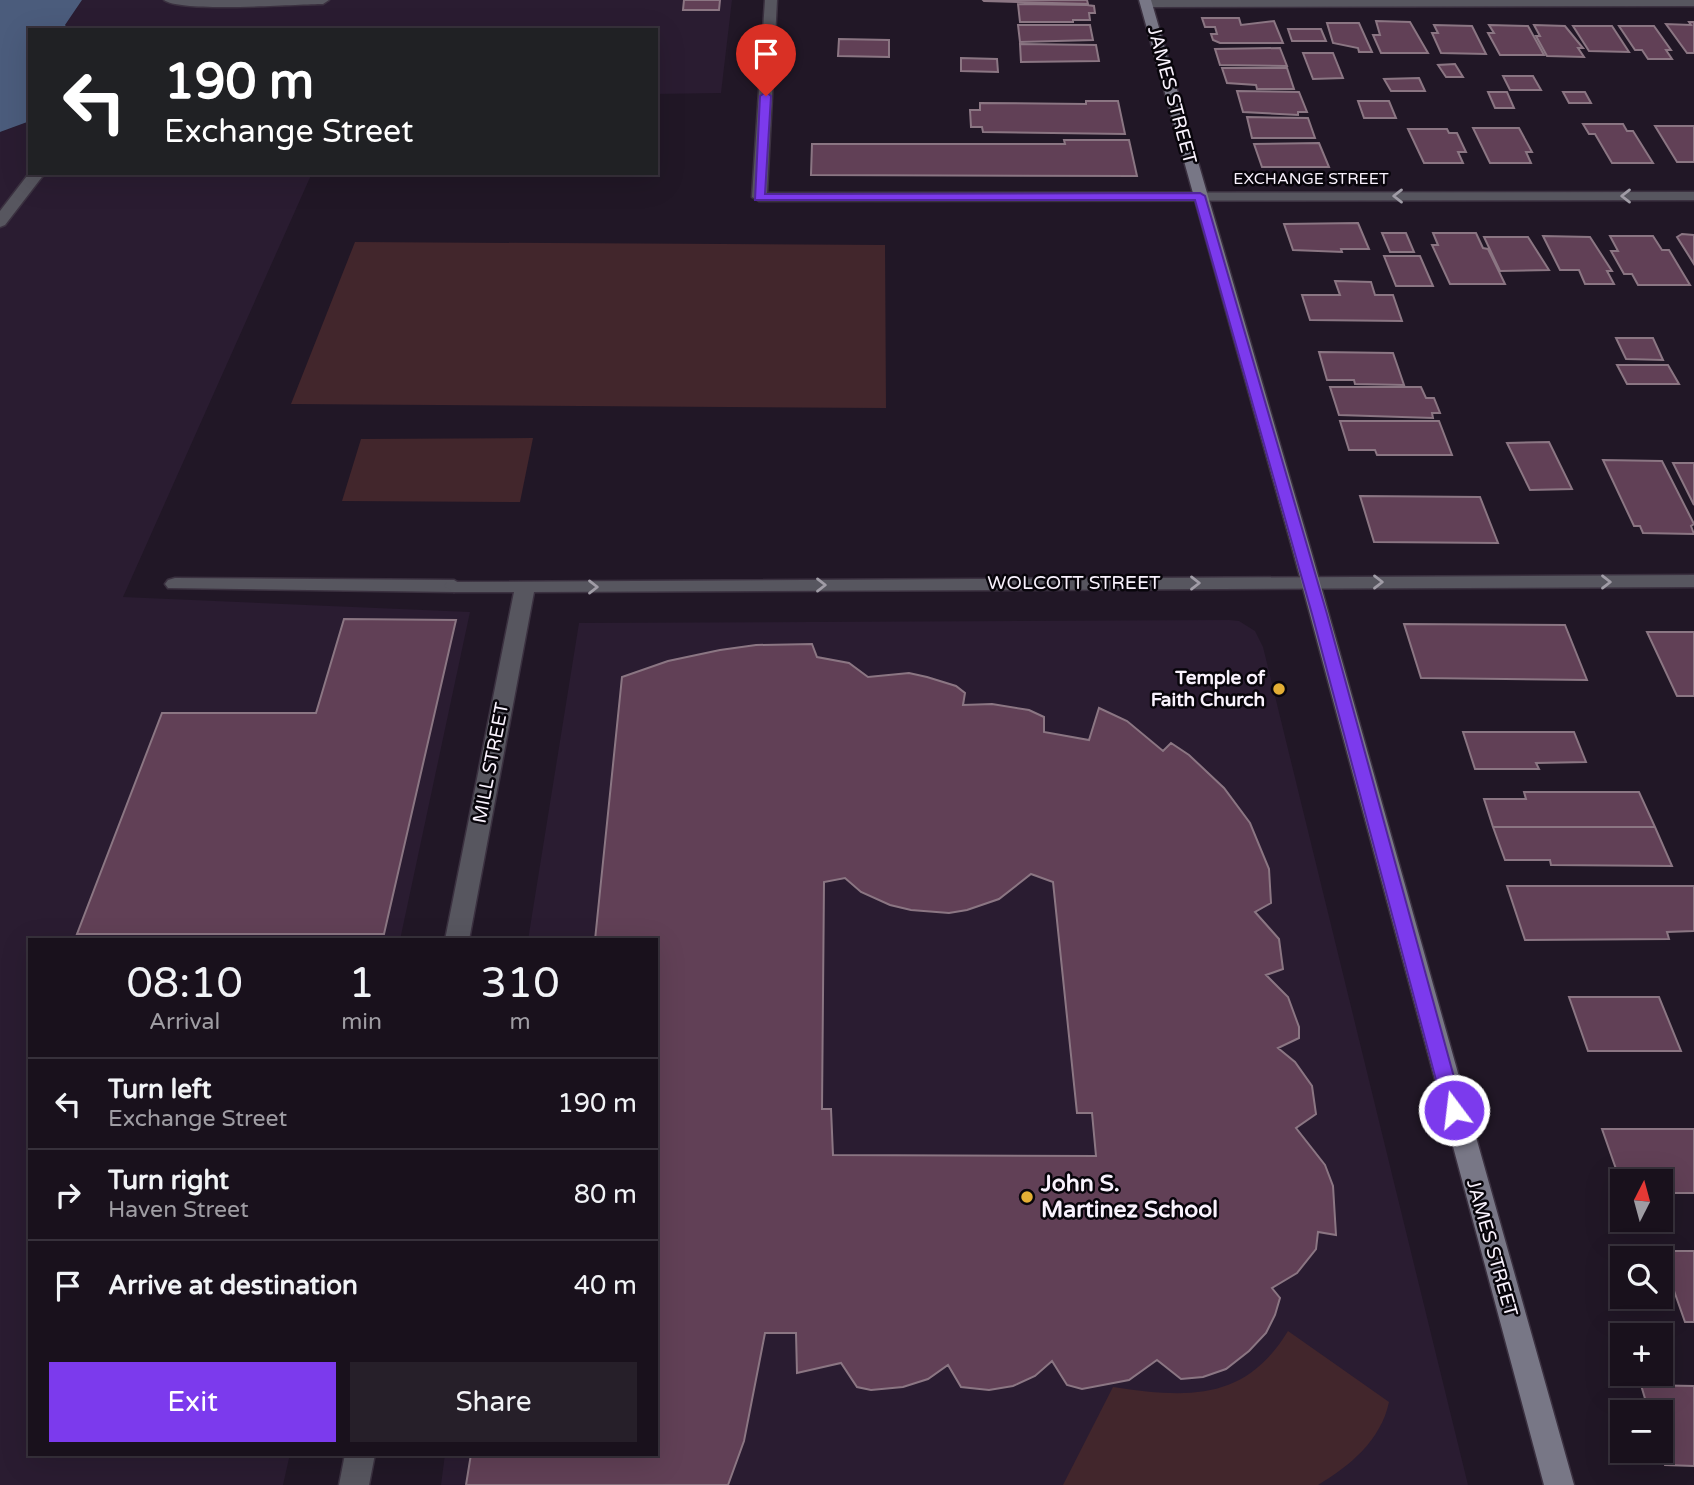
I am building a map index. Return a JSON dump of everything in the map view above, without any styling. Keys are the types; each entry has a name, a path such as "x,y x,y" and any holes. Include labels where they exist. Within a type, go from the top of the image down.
{"main road":[{"name":"JAMES STREET","path":"1146,2 1310,583 1559,1485"}],"street":[{"path":"170,0 199,3 323,0"},
{"name":"EXCHANGE STREET","path":"771,0 759,197 1694,196"},
{"path":"1146,2 1694,2"},
{"path":"0,222 35,175"},
{"name":"WOLCOTT STREET","path":"176,584 525,587 1694,581"},
{"name":"MILL STREET","path":"457,938 525,587"},
{"path":"354,1485 360,1456"}],"shaded area":[{"path":"82,0 732,0 721,93 658,94 658,28 67,28 65,25"},
{"path":"28,122 28,175 311,175 123,597 470,612 400,938 28,938 28,1456 290,1456 283,1485 0,1485 0,132"},
{"path":"355,242 885,245 886,408 291,404"},
{"path":"533,438 520,502 342,501 361,439"},
{"name":"John S. Martinez School","path":"1229,620 1239,621 1255,631 1263,647 1468,1485 441,1485 445,1456 658,1456 658,938 528,938 579,623"},
{"path":"1288,1331 1389,1402 1385,1416 1371,1440 1330,1478 1318,1485 1063,1485 1113,1387 1166,1393 1212,1390 1233,1383 1253,1371 1271,1354"}],"water":[{"path":"0,0 82,0 65,25 67,28 28,28 28,122 0,132"}],"building":[{"path":"684,0 720,0 719,10 683,10"},
{"path":"1087,0 1088,4 984,1"},
{"path":"1018,4 1087,5 1094,6 1095,13 1089,13 1090,20 1020,22"},
{"path":"1202,18 1239,18 1241,25 1274,21 1283,43 1220,43 1213,40 1211,34 1217,34 1215,27 1205,27"},
{"path":"1376,21 1410,22 1428,53 1381,53 1373,35 1380,35"},
{"path":"1689,22 1694,22 1694,53 1687,53 1666,24 1691,25"},
{"path":"1327,23 1359,23 1372,52 1359,52 1358,48 1333,43"},
{"path":"1018,25 1090,25 1093,40 1020,42"},
{"path":"1434,25 1472,26 1486,54 1441,53 1432,33 1438,33"},
{"path":"1489,25 1528,26 1544,55 1500,55 1488,33 1494,33"},
{"path":"1534,25 1565,26 1583,48 1578,48 1584,57 1547,56 1536,36 1540,36"},
{"path":"1573,26 1612,26 1629,52 1589,51"},
{"path":"1619,26 1654,26 1671,50 1666,50 1672,59 1648,59 1642,50 1635,50"},
{"path":"1288,29 1321,29 1326,41 1292,41"},
{"path":"839,39 889,40 889,57 838,56"},
{"path":"1020,44 1096,45 1099,61 1021,62"},
{"path":"1280,48 1287,66 1220,65 1215,49"},
{"path":"1303,53 1333,53 1343,78 1313,79"},
{"path":"961,58 997,59 998,72 961,71"},
{"path":"1455,64 1463,77 1446,77 1438,65"},
{"path":"1222,68 1287,68 1294,89 1257,89 1256,85 1227,83"},
{"path":"1503,76 1533,76 1541,90 1510,90"},
{"path":"1419,78 1425,91 1391,91 1384,79"},
{"path":"1237,91 1299,92 1307,112 1298,112 1298,115 1243,112"},
{"path":"1488,92 1507,92 1514,108 1495,108"},
{"path":"1563,92 1585,92 1591,103 1569,103"},
{"path":"1086,101 1118,101 1125,134 983,132 982,127 971,127 970,110 980,110 980,103 1086,104"},
{"path":"1358,101 1389,101 1396,118 1364,118"},
{"path":"1247,117 1308,118 1315,138 1252,138"},
{"path":"1583,124 1623,124 1627,131 1633,131 1653,163 1612,163 1595,134 1589,134"},
{"path":"1655,126 1694,126 1694,162 1677,162"},
{"path":"1473,128 1519,128 1532,152 1526,152 1531,163 1490,163"},
{"path":"1408,129 1447,129 1449,133 1457,133 1466,152 1458,152 1463,163 1424,163"},
{"path":"1064,140 1129,140 1137,176 811,175 812,144 1065,144"},
{"path":"1319,143 1329,167 1262,167 1254,144"},
{"path":"1358,223 1369,249 1341,249 1342,252 1293,250 1284,224"},
{"path":"1382,233 1406,233 1414,252 1390,252"},
{"path":"1433,233 1476,233 1483,248 1488,249 1505,284 1450,284 1432,245 1438,245"},
{"path":"1682,234 1694,235 1694,264 1677,237"},
{"path":"1543,236 1590,237 1612,271 1607,271 1614,284 1585,284 1579,270 1560,270"},
{"path":"1610,236 1653,236 1662,250 1669,250 1690,285 1638,285 1632,274 1624,274 1611,251 1618,251"},
{"path":"1484,237 1528,237 1549,270 1500,271"},
{"path":"1384,256 1420,256 1433,286 1396,286"},
{"path":"1335,281 1371,282 1375,295 1393,295 1402,321 1310,320 1302,295 1340,295"},
{"path":"1616,338 1653,338 1663,360 1626,359"},
{"path":"1319,352 1393,353 1404,385 1355,384 1354,380 1327,380"},
{"path":"1617,365 1668,365 1679,384 1627,384"},
{"path":"1330,387 1421,387 1426,398 1434,398 1440,413 1432,413 1433,418 1339,415"},
{"path":"1340,421 1439,421 1452,455 1377,455 1375,450 1349,450"},
{"path":"1549,442 1572,489 1530,490 1507,443"},
{"path":"1603,460 1662,461 1694,524 1691,526 1694,534 1643,533 1640,526 1634,526"},
{"path":"1673,463 1694,463 1694,505"},
{"path":"1360,496 1480,497 1498,543 1374,542"},
{"path":"344,619 456,620 384,934 77,934 162,713 316,713"},
{"path":"1404,624 1565,625 1587,680 1421,678"},
{"path":"1647,632 1694,632 1694,696 1677,696"},
{"path":"812,644 817,657 849,663 868,677 909,673 927,677 956,686 965,693 963,705 992,704 1029,710 1044,717 1044,732 1089,740 1099,708 1127,721 1163,751 1171,743 1189,755 1224,788 1250,823 1269,869 1271,903 1255,912 1279,939 1283,969 1266,975 1288,997 1299,1027 1299,1038 1278,1048 1295,1062 1312,1086 1316,1114 1296,1128 1325,1165 1333,1186 1336,1235 1318,1232 1316,1249 1297,1273 1272,1288 1280,1298 1266,1333 1226,1369 1203,1377 1181,1379 1157,1360 1129,1380 1082,1389 1067,1385 1052,1361 1035,1376 1013,1386 989,1390 961,1387 948,1365 928,1379 903,1387 871,1390 857,1387 841,1363 797,1373 796,1333 765,1333 744,1441 728,1485 466,1485 471,1456 658,1456 658,938 595,938 622,677 668,661 756,645","holes":["1031,874 1053,882 1077,1113 1092,1113 1096,1156 833,1155 831,1109 822,1109 824,882 845,878 861,892 890,905 911,910 949,913 999,899"]},
{"path":"1463,732 1574,732 1586,762 1536,763 1539,769 1475,769"},
{"path":"1524,792 1639,792 1655,827 1493,827 1484,799 1526,799"},
{"path":"1493,827 1655,827 1672,866 1551,865 1550,860 1505,860"},
{"path":"1507,886 1694,886 1694,931 1667,932 1669,939 1525,940"},
{"path":"1569,997 1659,997 1681,1051 1588,1051"},
{"path":"1602,1129 1694,1129 1694,1193 1673,1193 1673,1169 1616,1169"},
{"path":"1673,1251 1694,1251 1694,1322 1685,1322 1673,1288"},
{"path":"1641,1386 1694,1386 1694,1466 1665,1465 1673,1463 1673,1400 1645,1400"}],"place":[{"name":"Temple of Faith Church","path":"1279,689"},
{"name":"John S. Martinez School","path":"1027,1197"}],"route":[{"path":"766,96 759,197 1200,196 1320,614 1454,1110"}]}
